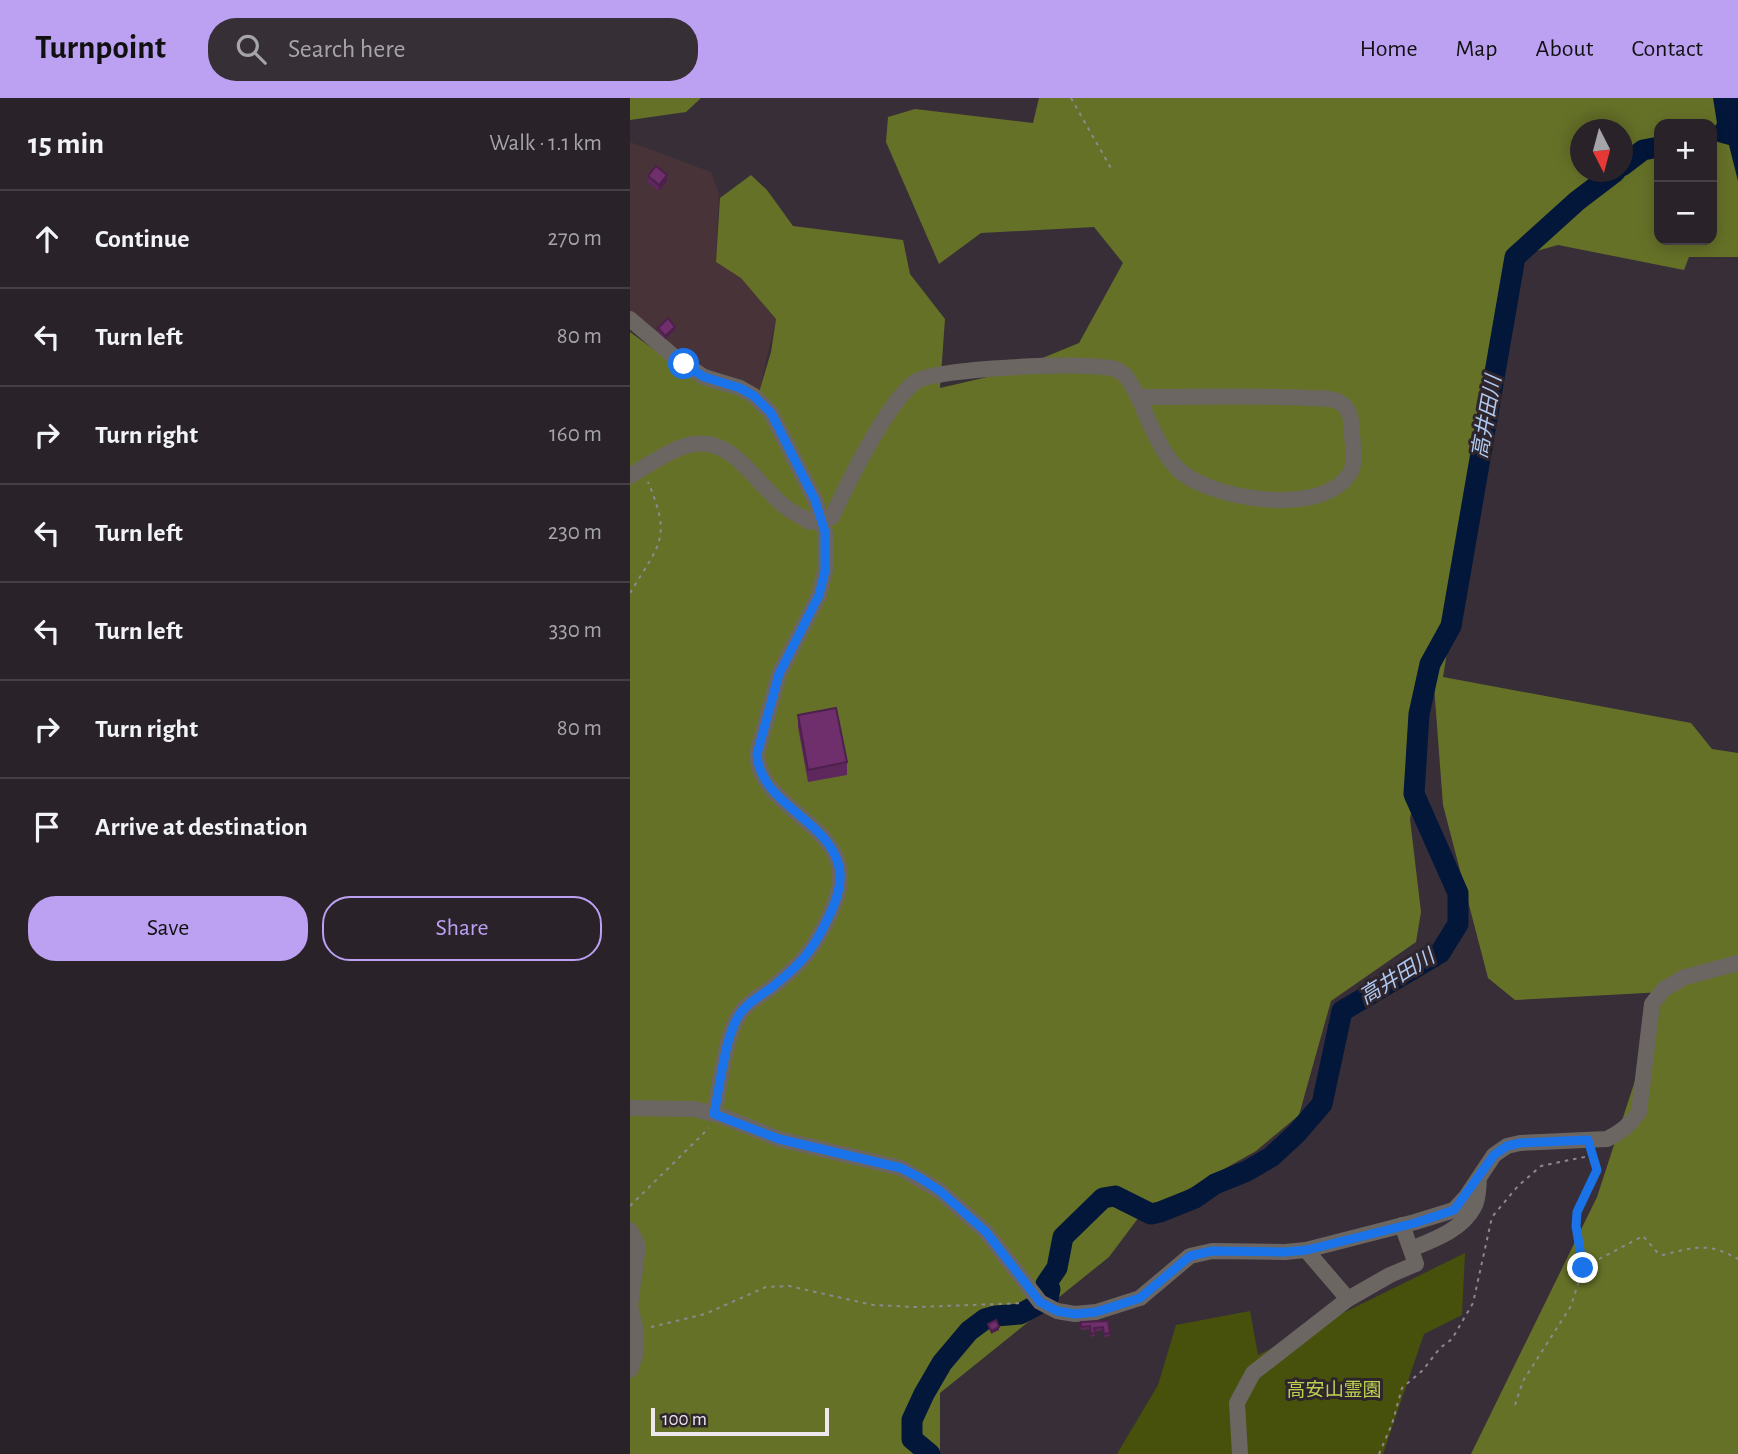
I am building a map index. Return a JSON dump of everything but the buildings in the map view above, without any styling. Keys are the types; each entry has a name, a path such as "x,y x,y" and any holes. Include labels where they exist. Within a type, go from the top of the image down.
{"street":[{"path":"630,319 684,364 704,377 740,388 754,396 771,413 815,500 825,532 825,571 819,595 779,674 757,754 758,764 769,786 826,841 836,855 840,873 839,894 809,954 742,1010 732,1027 718,1115"},
{"path":"636,472 683,447 701,444 717,446 733,453 787,508 810,522 821,520 832,517 846,486 892,408 910,387 926,376 988,368 1094,366 1114,368 1123,373 1169,458 1195,483 1254,500 1309,498 1333,488 1346,478 1354,462 1352,421 1347,407 1337,400 1284,397 1138,397"},
{"path":"630,1108 694,1109 718,1115 779,1139 901,1168 940,1191 986,1232 1040,1302 1057,1311 1075,1314 1096,1312 1140,1298 1190,1256 1212,1251 1307,1250 1454,1210 1494,1155 1507,1146 1520,1143 1591,1147 1620,1132 1630,1125 1639,1112 1652,1004 1664,989 1685,977 1738,963"},
{"path":"1410,1249 1448,1233 1474,1209 1480,1173"},
{"path":"1240,1454 1237,1403 1253,1373 1348,1299 1390,1275 1416,1264 1402,1225"},
{"path":"630,1230 638,1246 630,1306 636,1331 635,1356 630,1370"},
{"path":"1307,1250 1348,1299"}],"path":[{"path":"1071,98 1112,170"},
{"path":"630,593 662,537 659,508 636,472"},
{"path":"630,1206 718,1115"},
{"path":"1379,1454 1392,1424 1402,1388 1452,1339 1474,1303 1492,1217 1518,1186 1541,1166 1591,1147 1597,1170 1577,1212 1576,1226 1583,1268 1571,1306 1523,1381 1515,1405"},
{"path":"1583,1268 1643,1236 1663,1255 1690,1248 1714,1247 1738,1259"},
{"path":"636,1331 705,1314 766,1287 789,1286 873,1305 1040,1302"}],"shaded area":[{"path":"630,142 711,172 719,194 716,262 741,277 776,319 757,400 684,364 630,314"}],"green space":[{"path":"630,98 701,98 686,112 630,120"},
{"path":"1039,98 1738,98 1738,257 1689,257 1684,270 1558,245 1515,257 1510,261 1443,677 1691,723 1712,749 1738,753 1738,1454 1471,1454 1597,1197 1664,992 1515,1000 1488,978 1443,805 1434,686 1410,819 1421,912 1416,942 1331,1001 1299,1115 1256,1151 1139,1217 1109,1257 940,1393 940,1454 630,1454 630,332 697,381 757,399 771,352 776,319 741,278 716,262 720,198 751,175 767,190 793,226 903,240 910,274 945,319 940,388 1009,372 1079,343 1123,263 1094,227 981,233 939,264 886,142 888,117 915,109 1033,123"},
{"name":"高安山霊園","path":"1465,1253 1462,1315 1424,1334 1383,1454 1117,1454 1158,1385 1176,1325 1250,1311 1258,1355"}],"water":[{"path":"1713,98 1738,98 1738,181 1729,145 1717,141"}],"waterway":[{"name":"高井田川","path":"1633,158 1643,150 1654,148"},
{"name":"高井田川","path":"930,1454 912,1439 912,1420 942,1363 969,1331 985,1319 1020,1314 1048,1299 1050,1289 1046,1288 1046,1284 1057,1268 1063,1237 1103,1198 1115,1196 1151,1214 1160,1212 1195,1198 1215,1184 1247,1171 1271,1157 1322,1104 1342,1011 1440,953 1458,924 1458,893 1414,794 1419,714 1430,664 1451,626 1515,257 1602,182"}],"route":[{"path":"684,364 704,377 740,388 754,396 771,413 815,500 825,532 825,571 819,595 779,674 757,754 764,778 775,793 826,841 836,855 840,873 839,894 809,954 742,1010 732,1027 714,1114 779,1139 901,1168 920,1178 940,1191 986,1232 1040,1302 1057,1311 1075,1314 1120,1307 1140,1298 1190,1256 1212,1251 1307,1250 1415,1223 1454,1210 1494,1155 1507,1146 1520,1143 1588,1140 1597,1170 1577,1212 1576,1226 1583,1268"}]}
